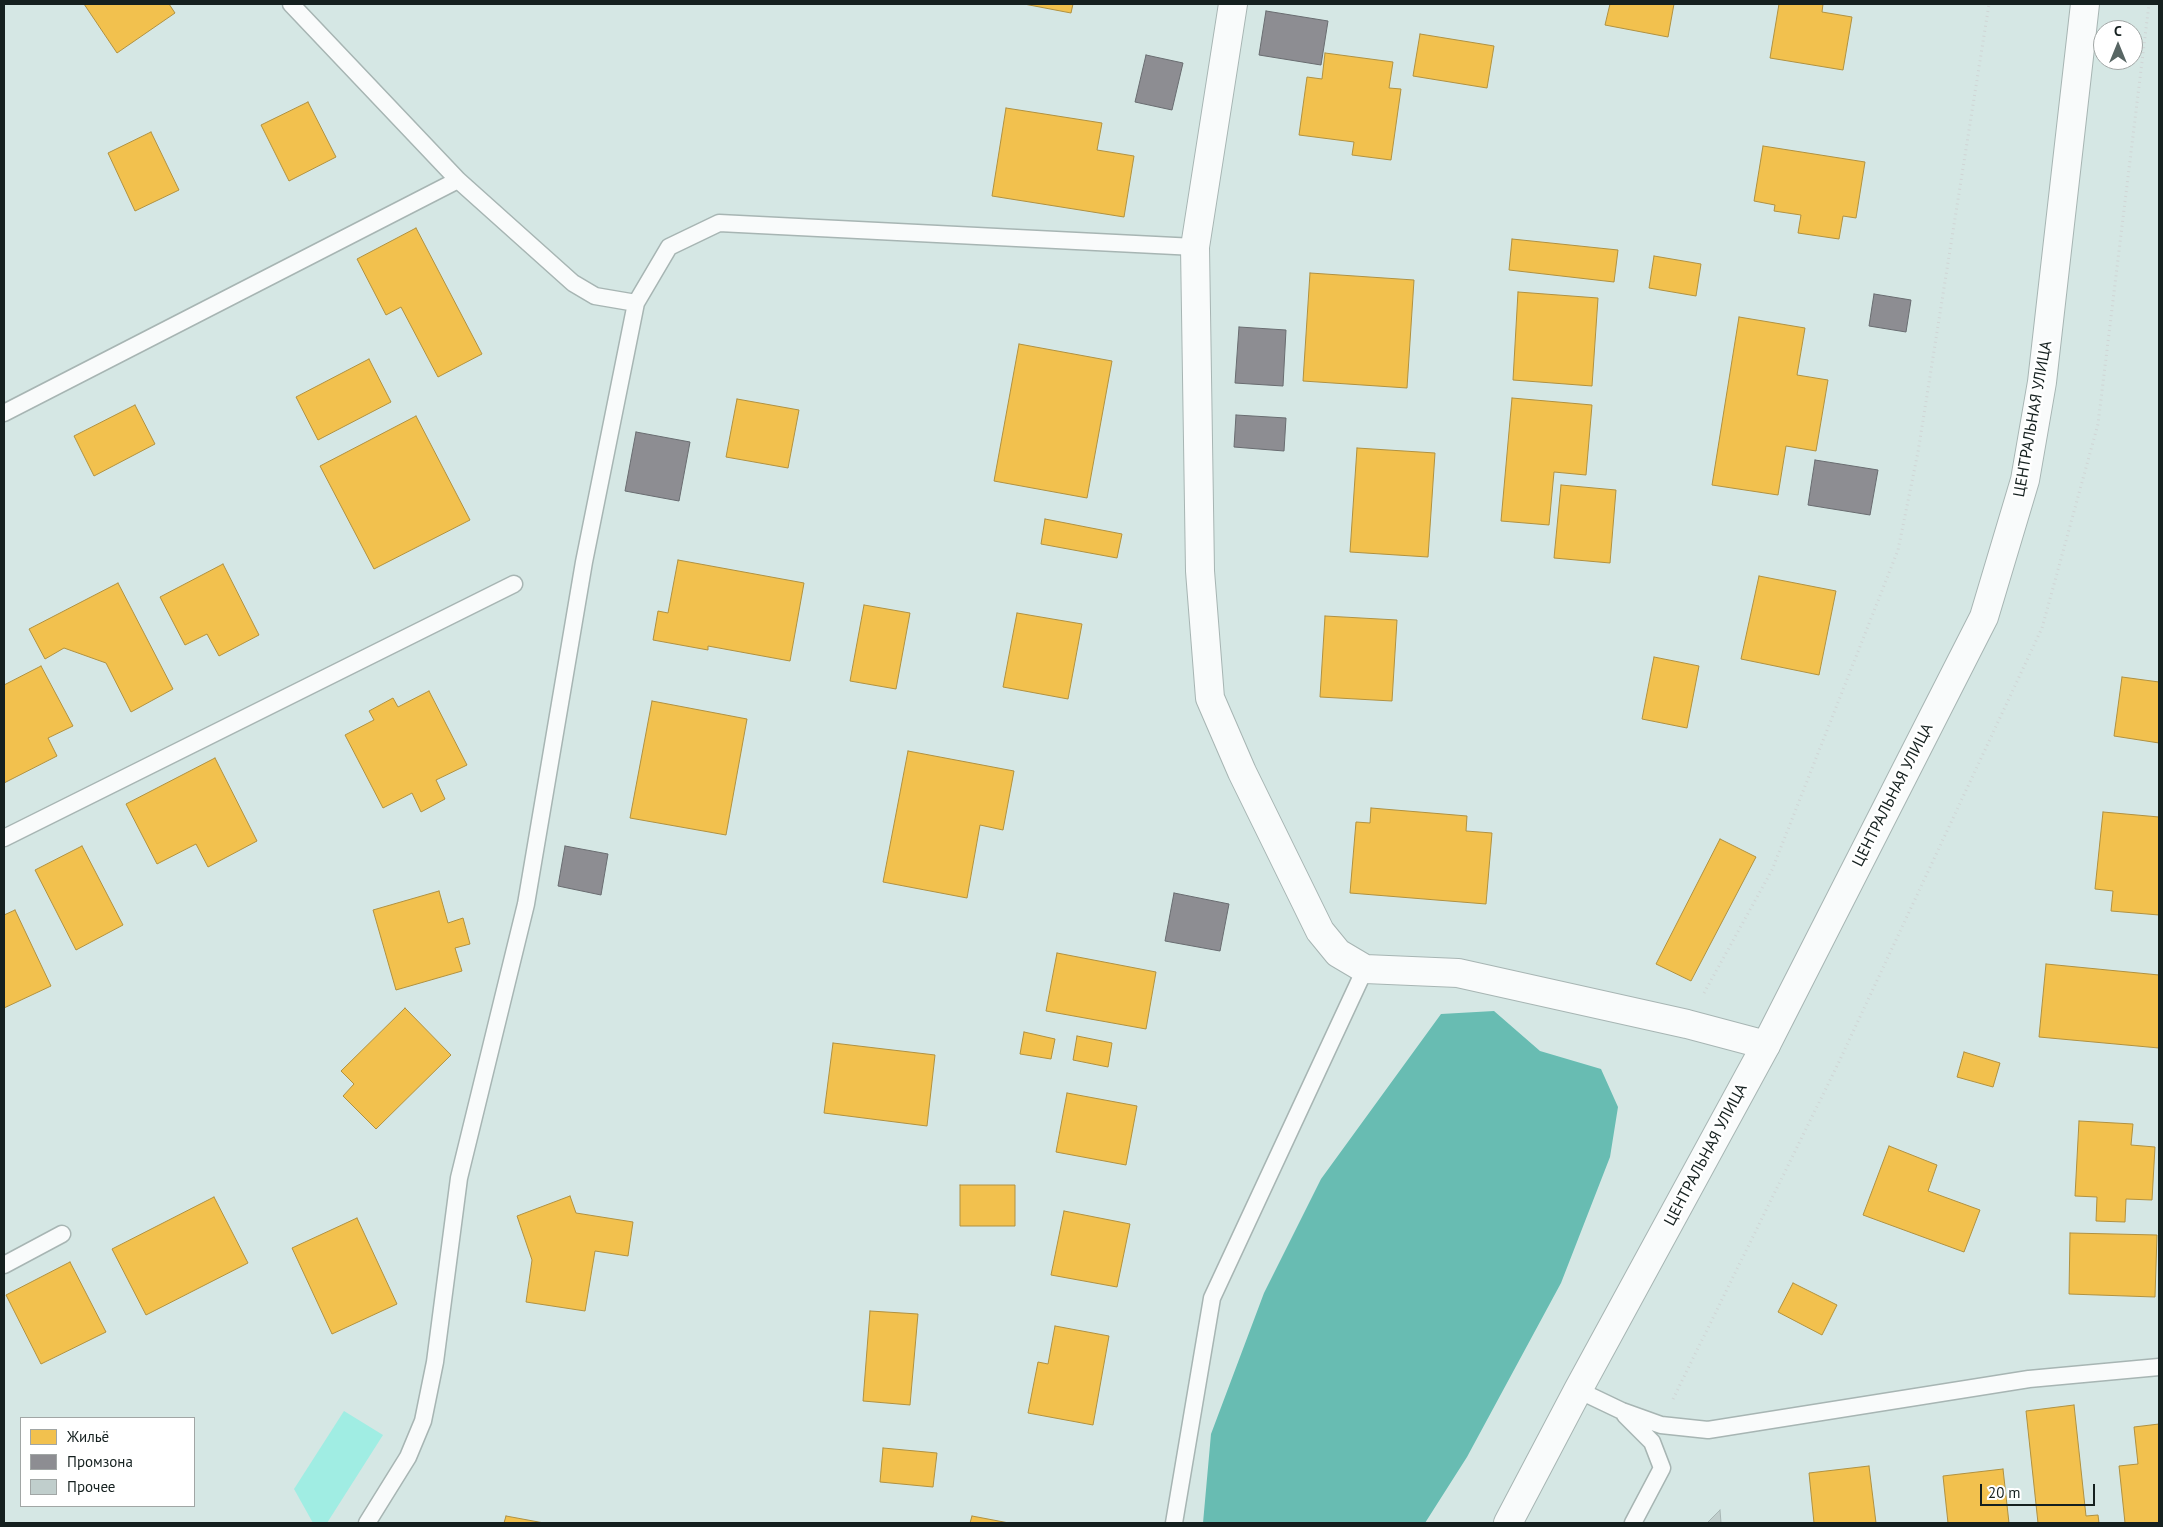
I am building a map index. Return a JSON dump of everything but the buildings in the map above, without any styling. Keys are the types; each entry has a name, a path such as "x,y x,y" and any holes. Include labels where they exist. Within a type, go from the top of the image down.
{"main road":[{"path":"1234,4 1195,246 1200,571 1210,698 1242,772 1320,931 1338,953 1365,969 1458,973 1687,1024 1766,1045"},
{"name":"ЦЕНТРАЛЬНАЯ УЛИЦА","path":"1508,1523 1578,1390 1766,1045 1984,616 2025,480 2042,382 2085,4"}],"lane":[{"path":"291,4 458,180 573,283 595,296 636,303"},
{"path":"4,413 458,180"},
{"path":"367,1523 408,1457 423,1421 435,1362 459,1178 526,904 584,562 636,303 669,246 719,223 1195,246"},
{"path":"4,838 514,584"},
{"path":"1174,1523 1212,1298 1365,969"},
{"path":"4,1265 62,1234"},
{"path":"1578,1390 1622,1411 1661,1425 1708,1430 2029,1380 2159,1367"},
{"path":"1622,1411 1652,1442 1662,1468 1633,1523"}],"path":[{"path":"1687,1024 1772,870 1898,550 1918,452 1988,4"}],"shaded area":[{"path":"1494,1011 1540,1051 1601,1069 1618,1107 1610,1157 1561,1283 1467,1457 1425,1523 1203,1523 1211,1434 1264,1293 1321,1179 1441,1014"},
{"path":"344,1411 383,1435 327,1523 313,1523 294,1489"}]}
